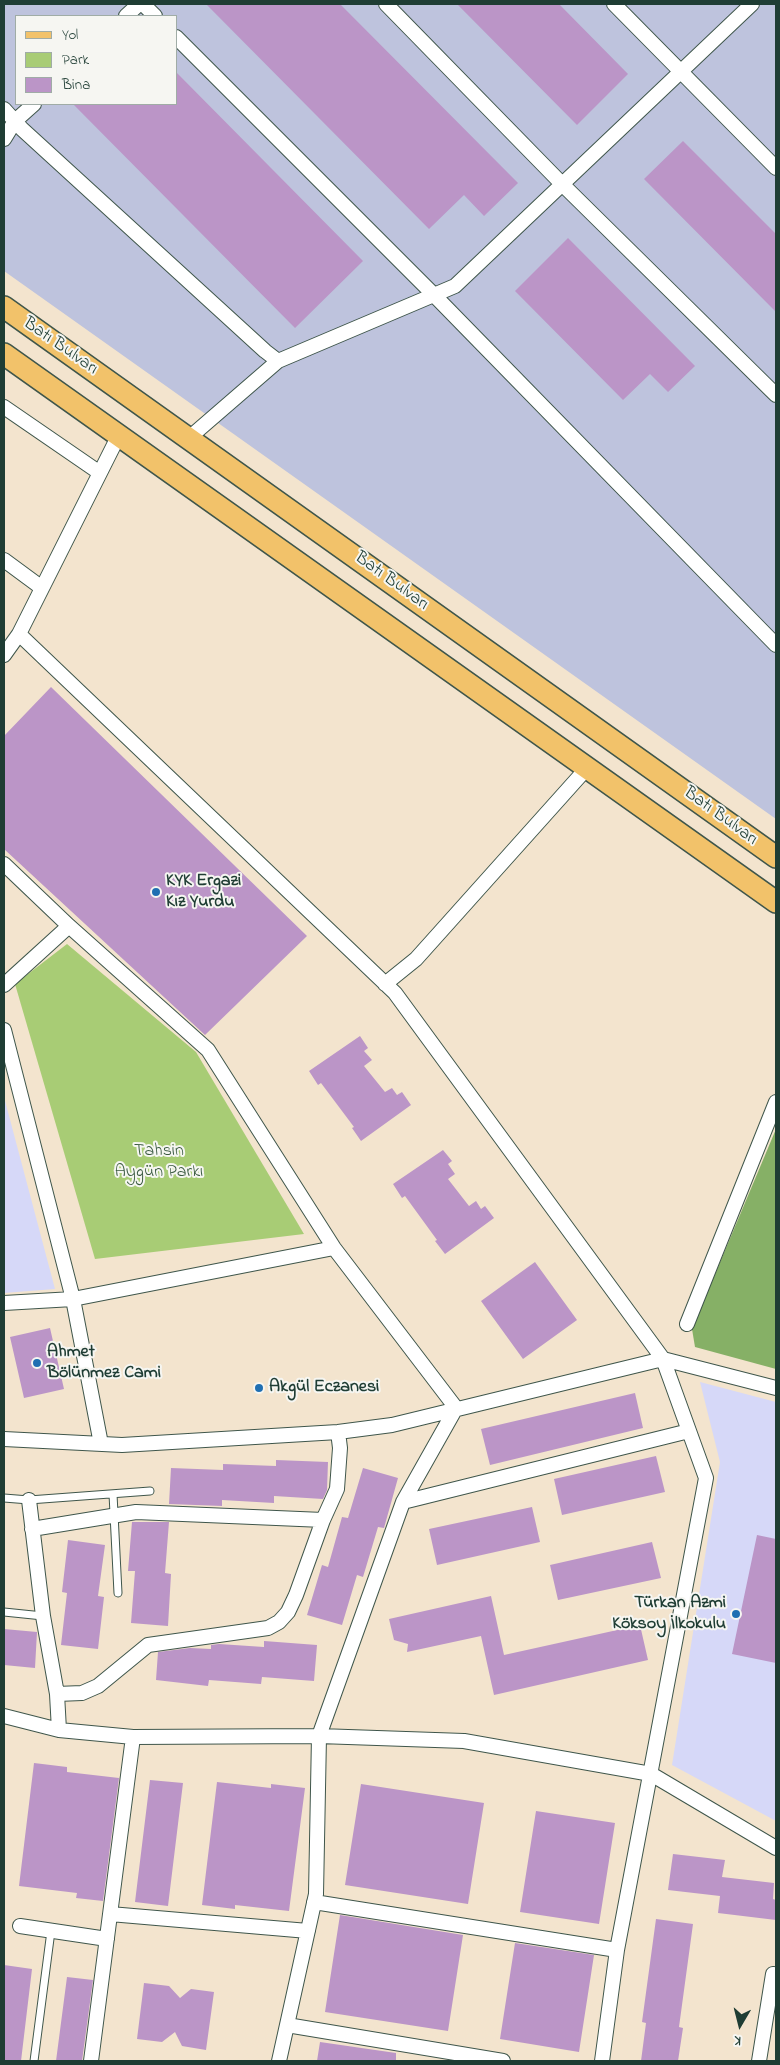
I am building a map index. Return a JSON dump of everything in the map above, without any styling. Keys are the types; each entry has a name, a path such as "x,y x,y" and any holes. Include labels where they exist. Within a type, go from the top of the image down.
{"main road":[{"name":"Batı Bulvarı","path":"4,307 776,857"},
{"name":"Batı Bulvarı","path":"4,354 776,902"}],"street":[{"path":"127,15 141,4 154,15"},
{"path":"386,4 562,184 776,395"},
{"path":"614,4 776,168"},
{"path":"189,438 278,361 455,286 752,4"},
{"path":"178,40 434,296 776,645"},
{"path":"4,139 15,121 33,105"},
{"path":"4,108 15,121 257,344 278,361"},
{"path":"4,407 100,473"},
{"path":"4,655 19,634 119,435"},
{"path":"4,560 42,588"},
{"path":"19,634 394,993 663,1360 706,1478 617,1950 602,2061"},
{"path":"385,984 416,959 587,768"},
{"path":"4,864 69,926 208,1050 334,1248 456,1408"},
{"path":"4,985 69,926"},
{"path":"4,1030 73,1299 101,1444"},
{"path":"688,1324 776,1102"},
{"path":"4,1304 73,1299 334,1248"},
{"path":"4,1439 122,1445 338,1432 392,1425 456,1408 663,1360 776,1388"},
{"path":"279,2061 314,1902 319,1736 403,1502 456,1408"},
{"path":"403,1502 689,1431"},
{"path":"56,1694 82,1692 98,1686 148,1646 268,1628 279,1622 288,1612 296,1595 323,1520 337,1489 340,1448 338,1432"},
{"path":"29,1500 56,1694 59,1730"},
{"path":"32,1529 114,1514 136,1512 323,1520"},
{"path":"4,1716 59,1730 133,1737 319,1736 464,1741 651,1774 776,1848"},
{"path":"91,2061 133,1737"},
{"path":"314,1902 617,1950"},
{"path":"110,1914 308,1931"},
{"path":"20,1926 107,1939"},
{"path":"759,2061 774,1974 776,1975"},
{"path":"287,2025 503,2061"}],"lane":[{"path":"4,1498 29,1500 150,1491"},
{"path":"113,1494 118,1593"},
{"path":"4,1612 44,1616"},
{"path":"34,2061 51,1931"}],"shaded area":[{"path":"4,4 776,4 776,819 4,271"},
{"path":"4,1097 55,1289 4,1293"},
{"name":"Türkan Azmi Köksoy İlkokulu","path":"700,1382 776,1402 776,1821 672,1765 720,1462"}],"green space":[{"name":"Tahsin Aygün Parkı","path":"67,944 196,1052 304,1234 95,1259 15,984"},
{"path":"776,1129 776,1369 695,1347 692,1329"}],"building":[{"path":"206,4 340,4 518,183 484,216 464,195 429,229"},
{"path":"457,4 559,4 628,74 577,125"},
{"path":"178,74 363,261 295,328 74,105 178,105"},
{"path":"683,141 776,234 776,312 644,179"},
{"path":"568,238 695,366 668,392 650,374 623,400 515,291"},
{"name":"KYK Ergazi Kız Yurdu","path":"51,687 307,936 205,1035 4,849 4,736"},
{"path":"360,1036 368,1048 364,1051 372,1060 364,1066 385,1092 392,1088 397,1095 402,1092 411,1105 361,1141 352,1128 354,1127 321,1083 318,1085 309,1071"},
{"path":"443,1150 452,1161 448,1164 455,1174 448,1179 469,1206 476,1201 481,1209 485,1206 494,1218 445,1254 405,1196 402,1198 393,1184"},
{"path":"535,1262 577,1320 523,1359 481,1301"},
{"name":"Ahmet Bölünmez Cami","path":"50,1328 64,1389 24,1398 10,1337"},
{"path":"635,1393 643,1428 490,1465 481,1429"},
{"path":"656,1456 665,1492 562,1515 554,1479"},
{"path":"276,1460 328,1462 327,1490 323,1499 274,1496 274,1503 222,1500 222,1506 169,1504 171,1468 223,1470 223,1464 276,1466"},
{"path":"363,1468 398,1478 384,1528 378,1527 363,1577 357,1575 342,1625 307,1615 322,1565 328,1567 342,1517 348,1518"},
{"path":"532,1507 540,1542 437,1565 429,1529"},
{"path":"132,1522 169,1522 165,1573 171,1574 168,1626 131,1623 135,1571 128,1571"},
{"path":"757,1535 776,1539 776,1663 732,1654"},
{"path":"68,1540 105,1545 98,1596 104,1597 98,1649 61,1645 67,1593 62,1592"},
{"path":"652,1542 661,1578 558,1600 550,1565"},
{"path":"491,1596 504,1655 640,1625 648,1660 494,1695 481,1636 407,1652 408,1644 394,1640 389,1619"},
{"path":"4,1629 37,1632 35,1668 4,1665"},
{"path":"264,1641 317,1645 314,1681 262,1677 261,1684 209,1680 208,1686 156,1680 158,1652 190,1648 211,1649 211,1645 219,1644 264,1647"},
{"path":"34,1763 67,1767 67,1772 119,1778 103,1901 76,1898 77,1893 19,1886"},
{"path":"150,1780 183,1783 168,1906 135,1902"},
{"path":"217,1782 271,1788 271,1784 305,1788 289,1911 235,1905 235,1909 202,1905"},
{"path":"361,1784 484,1803 468,1904 345,1885"},
{"path":"536,1811 615,1823 599,1924 520,1912"},
{"path":"673,1854 725,1860 722,1877 774,1883 773,1899 776,1900 776,1920 718,1913 720,1896 668,1890"},
{"path":"340,1915 463,1935 448,2031 325,2012"},
{"path":"656,1919 693,1924 679,2027 683,2028 678,2061 641,2061 646,2023 642,2022"},
{"path":"515,1943 594,1955 579,2052 500,2039"},
{"path":"4,1965 32,1969 21,2061 4,2061"},
{"path":"67,1977 93,1980 82,2061 56,2061"},
{"path":"144,1983 169,1986 180,1998 191,1989 214,1992 206,2050 182,2046 175,2032 162,2042 137,2039"},
{"path":"320,2042 396,2053 396,2061 317,2061"}],"place":[{"name":"KYK Ergazi Kız Yurdu","path":"156,892"},
{"name":"Ahmet Bölünmez Cami","path":"37,1363"},
{"name":"Akgül Eczanesi","path":"259,1388"},
{"name":"Türkan Azmi Köksoy İlkokulu","path":"736,1614"}]}
